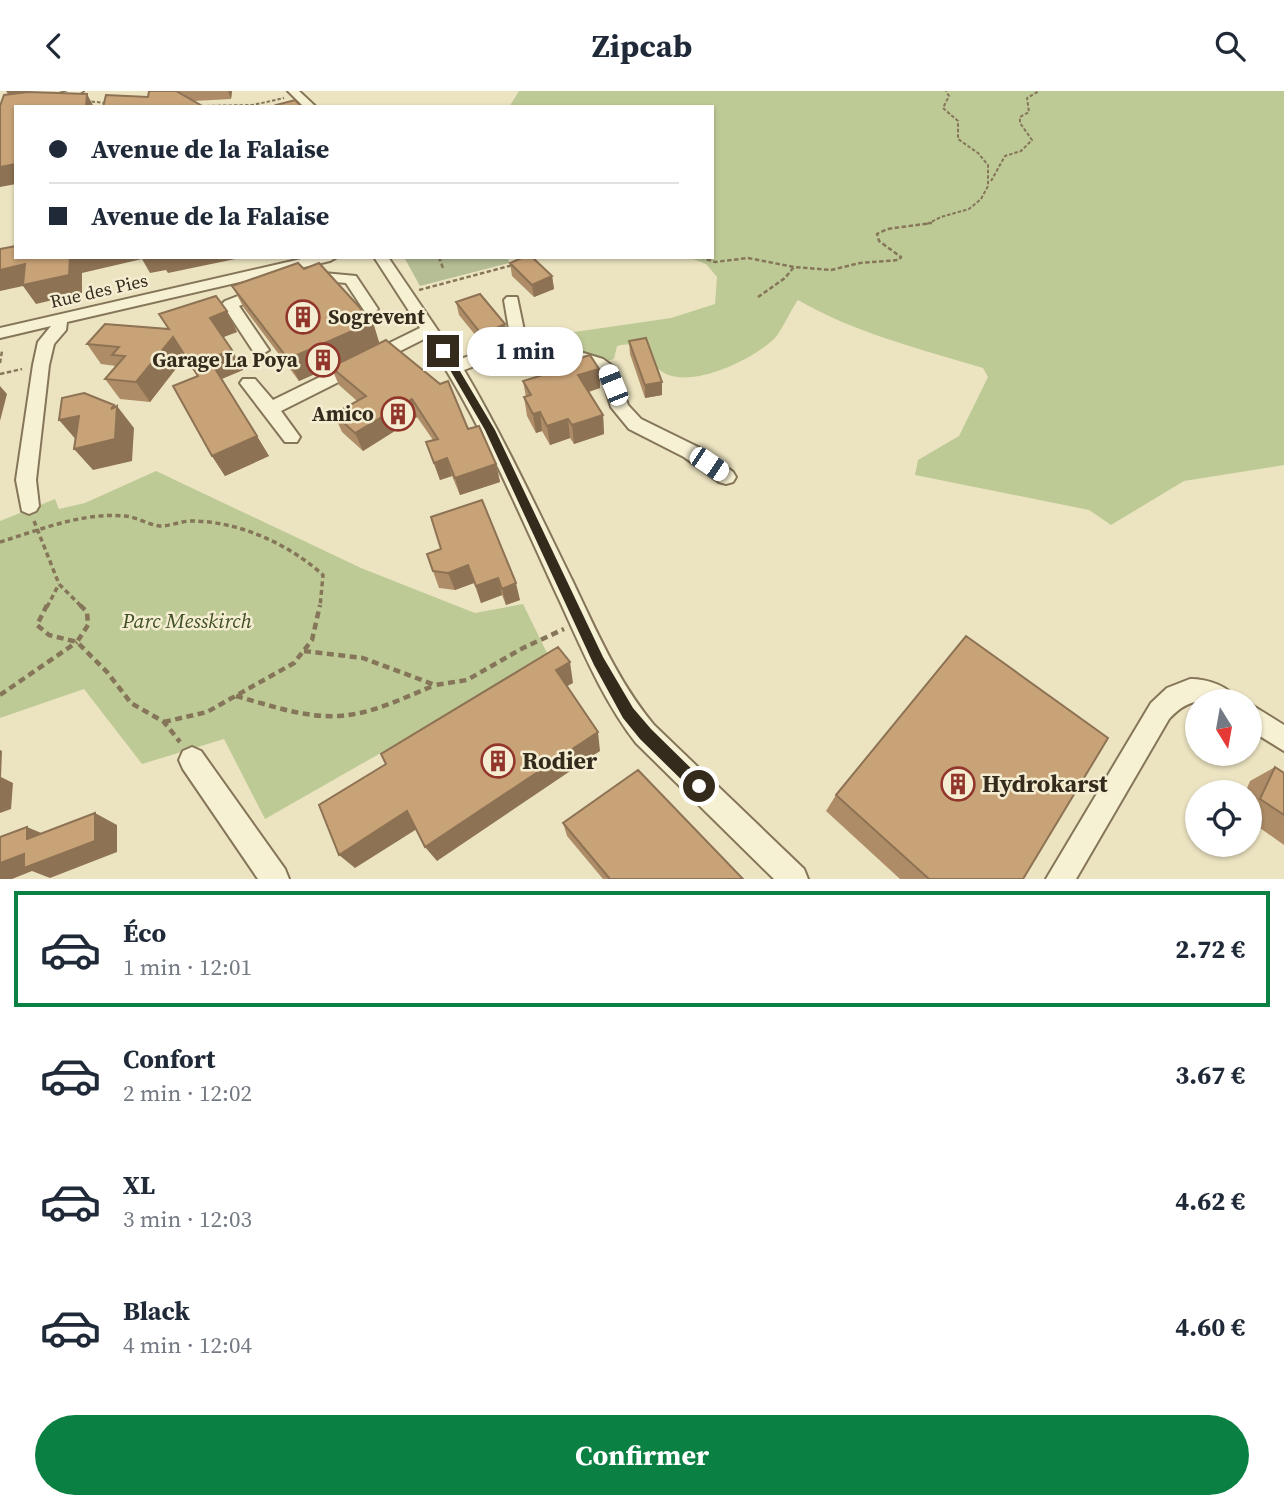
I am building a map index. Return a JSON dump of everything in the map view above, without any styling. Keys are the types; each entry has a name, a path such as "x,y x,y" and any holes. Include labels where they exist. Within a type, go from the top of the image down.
{"street":[{"path":"294,92 309,105"},
{"path":"57,105 78,96"},
{"path":"20,105 78,96"},
{"name":"Rue des Pies","path":"0,333 321,259"},
{"path":"382,259 454,367 490,430 598,661 628,713 645,734 794,879"},
{"path":"261,350 230,304 274,288"},
{"path":"512,300 519,344"},
{"path":"29,506 26,480 41,365 46,342 58,330 60,320"},
{"path":"31,327 34,336 46,342"},
{"path":"270,409 429,330"},
{"path":"454,367 519,344 567,353 597,363 607,371 620,407 635,424 691,452 726,477"},
{"path":"249,383 291,437"},
{"path":"1060,879 1160,711 1174,695 1185,690"},
{"path":"1262,724 1284,739"},
{"path":"192,760 275,879"}],"lane":[{"path":"253,275 274,288 313,275 351,279 370,309"}],"path":[{"path":"946,91 949,96 943,108 959,118 961,124 958,139 983,158 990,167 991,181"},
{"path":"705,259 715,263 748,258 794,267 839,270 860,263 899,260 901,257 879,241 877,234 882,229 903,229 931,224 940,216 971,208 985,194 1005,156 1021,151 1032,140 1020,123 1020,117 1029,112 1027,98 1039,91"},
{"path":"253,105 294,92"},
{"path":"78,96 106,103"},
{"path":"440,259 443,268"},
{"path":"406,293 506,268 520,260"},
{"path":"758,297 785,278 794,267"},
{"path":"0,364 2,351"},
{"path":"0,374 41,365"},
{"path":"0,695 76,642 88,625 87,612 59,584 29,506"},
{"path":"0,542 91,519 128,515 148,518 159,526 193,521 228,526 272,542 312,562 323,575 321,602 312,641 294,663 207,712 164,722"},
{"path":"59,584 37,625 49,635 76,642 107,672 131,703 164,722 192,760"},
{"path":"236,696 283,708 337,716 377,709 435,685 467,680 523,648 570,627"},
{"path":"304,651 363,658 435,685"}],"green space":[{"path":"519,91 1284,91 1284,465 1184,481 1111,525 1089,510 915,475 918,460 959,436 988,377 983,368 865,331 798,300 778,334 765,347 736,363 703,375 673,376 661,371 634,345 617,346 614,359 606,361 540,337 671,318 715,304 717,277 706,264 693,259 714,259 714,105 510,105"},
{"path":"405,259 508,259 509,263 420,286"},
{"name":"Parc Messkirch","path":"156,471 361,568 475,613 523,604 549,657 265,819 224,739 142,764 84,689 0,718 0,521 55,499 59,509 85,503"}],"building":[{"path":"149,91 176,91 200,105 104,105 106,95 148,97"},
{"path":"28,92 87,94 86,105 14,105 14,164 0,167 0,106 4,95"},
{"path":"295,100 300,105 276,105"},
{"path":"14,246 14,259 70,259 69,275 23,285 25,264 0,270 0,249"},
{"path":"519,259 534,259 552,276 532,285 510,263"},
{"path":"298,263 304,269 319,263 373,322 288,359 232,286"},
{"path":"480,294 505,324 482,335 456,302"},
{"path":"216,296 227,311 210,318 232,350 209,359 257,436 212,456 173,386 198,376 173,337 136,382 105,379 125,356 112,355 119,347 87,344 105,324 169,329 159,314"},
{"path":"646,338 662,382 645,385 629,341"},
{"path":"386,340 440,384 448,381 468,429 479,426 496,464 455,478 447,458 434,463 426,442 438,439 412,399 355,433 334,414 366,396 331,367"},
{"path":"590,355 599,369 578,375 603,415 572,425 568,419 547,426 540,412 533,414 524,397 531,395 523,381 543,375 540,370"},
{"path":"84,393 114,405 111,409 117,406 115,439 74,449 79,416 59,420 62,398"},
{"path":"482,500 516,583 502,589 498,578 476,586 468,565 448,573 433,571 427,554 441,549 431,517"},
{"name":"Hydrokarst","path":"966,636 1108,738 1023,879 929,879 836,795"},
{"name":"Rodier","path":"558,647 570,662 556,670 598,732 425,847 407,811 339,855 319,805 386,764 381,754"},
{"path":"1275,767 1284,773 1284,815 1262,800"},
{"path":"638,770 743,879 610,879 563,823"},
{"path":"95,813 95,841 24,868 24,854 0,863 0,837 27,827 27,839"}],"place":[{"name":"Sogrevent","path":"303,317"},
{"name":"Garage La Poya","path":"323,360"},
{"name":"Amico","path":"398,414"},
{"name":"Rodier","path":"498,761"},
{"name":"Hydrokarst","path":"958,784"}],"route":[{"path":"443,351 490,430 598,661 628,713 645,734 699,786"}]}
